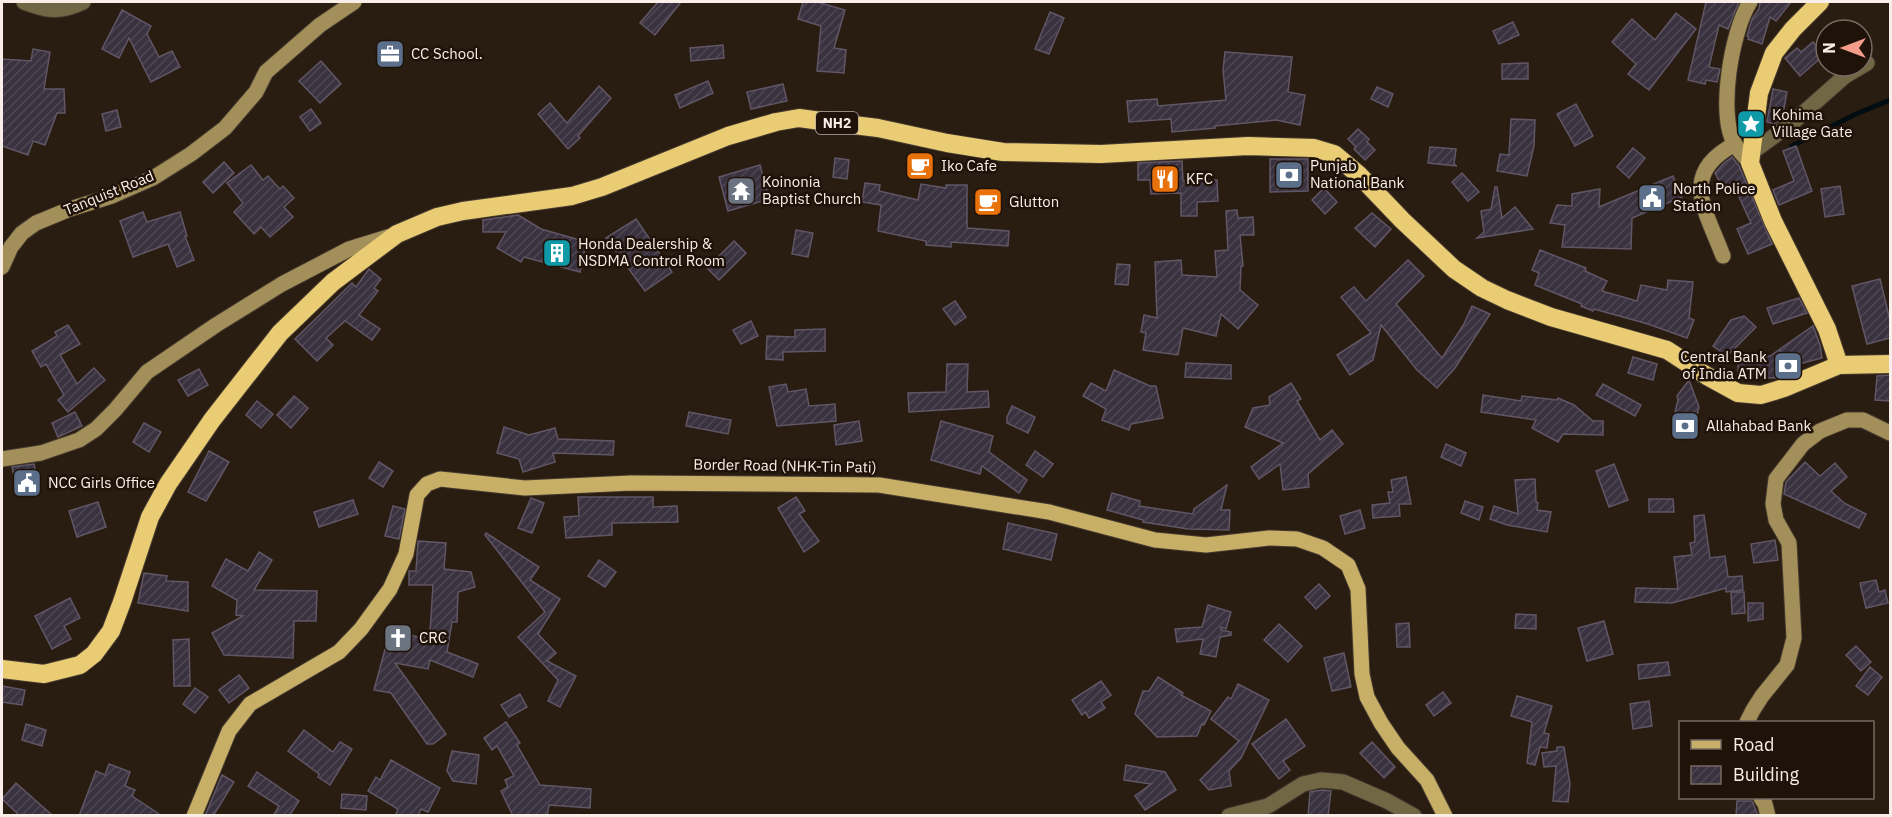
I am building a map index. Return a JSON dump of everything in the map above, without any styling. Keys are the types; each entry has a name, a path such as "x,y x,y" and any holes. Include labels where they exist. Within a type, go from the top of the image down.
{"highway":[{"path":"1820,2 1793,29 1774,53 1759,93 1750,158 1773,221 1827,329 1839,365"},
{"name":"NH2","path":"2,669 44,674 80,665 94,654 111,631 150,517 168,484 212,420 280,333 333,282 397,234 437,217 463,211 572,196 602,187 728,136 799,118 878,128 946,143 1003,152 1101,154 1248,146 1314,148 1334,154 1359,175 1401,220 1454,269 1482,288 1551,317 1667,350 1738,393 1761,395 1839,365 1890,364"}],"main road":[{"name":"Border Road (NHK-Tin Pati)","path":"194,816 229,731 250,704 339,652 361,629 390,589 406,554 417,495 427,484 440,479 525,488 631,483 879,485 1050,512 1155,540 1206,545 1269,538 1296,539 1323,548 1348,565 1358,589 1362,674 1367,697 1398,748 1427,780 1445,816"}],"street":[{"path":"24,2 44,10 59,10 83,2"},
{"name":"Tanquist Road","path":"2,267 10,248 21,233 36,223 70,209 112,196 153,178 191,154 225,128 256,92 266,72 320,25 354,2"},
{"path":"1750,2 1738,25 1727,100 1729,126 1735,144 1750,158 1843,78"},
{"path":"1723,256 1702,200 1700,184 1710,161 1721,151 1735,144"},
{"path":"2,459 41,453 78,440 96,429 147,372 216,325 282,284 349,249 397,234"},
{"path":"1748,721 1762,696 1787,665 1794,638 1789,543 1776,520 1773,504 1776,479 1803,444 1820,431 1847,420 1863,420 1890,433"},
{"path":"1228,816 1268,806 1289,790 1321,780 1342,782 1387,801 1414,816"},
{"path":"1762,799 1767,816"}],"building":[{"path":"658,2 681,2 655,35 640,23"},
{"path":"803,2 817,2 845,10 834,48 846,50 844,73 817,71 821,26 798,19"},
{"path":"1706,2 1739,2 1728,29 1719,25 1709,67 1720,69 1717,82 1706,80 1705,84 1688,80"},
{"path":"1760,2 1791,2 1776,21 1770,17 1762,44 1748,39 1747,36"},
{"path":"122,10 151,26 147,34 159,57 172,51 180,67 151,82 129,38 119,58 102,49"},
{"path":"1050,12 1064,18 1049,54 1035,49"},
{"path":"1676,13 1696,29 1649,90 1628,74 1636,64 1612,42 1632,19 1655,40"},
{"path":"1513,22 1519,35 1499,44 1493,31"},
{"path":"1814,43 1814,64 1800,76 1785,58 1797,48 1801,52"},
{"path":"723,45 724,58 691,61 690,48"},
{"path":"33,49 50,52 44,89 64,89 65,113 57,113 45,145 33,141 28,155 2,146 2,59 31,61"},
{"path":"1225,52 1292,57 1288,92 1305,95 1300,125 1276,120 1172,132 1171,119 1129,122 1127,101 1157,99 1158,106 1226,100 1223,70"},
{"path":"321,61 341,84 320,103 299,81"},
{"path":"1528,63 1528,79 1502,79 1502,64"},
{"path":"708,81 713,93 680,108 675,95"},
{"path":"783,84 787,101 751,109 747,92"},
{"path":"599,86 611,98 578,136 580,138 568,149 538,114 550,103 567,123"},
{"path":"1377,87 1393,94 1388,107 1371,99"},
{"path":"1773,89 1787,92 1782,119 1774,124 1767,122"},
{"path":"1576,104 1593,136 1575,146 1557,114"},
{"path":"311,109 321,123 310,131 300,117"},
{"path":"117,110 121,127 106,131 102,114"},
{"path":"1511,119 1535,120 1534,146 1527,176 1497,171 1500,154 1509,155"},
{"path":"1358,129 1369,139 1367,142 1375,150 1365,160 1348,139"},
{"path":"1796,146 1812,191 1779,205 1773,190 1794,181 1783,151"},
{"path":"1430,147 1456,149 1454,164 1457,166 1428,163"},
{"path":"1633,148 1645,158 1629,178 1617,167"},
{"path":"1732,157 1739,166 1772,244 1748,254 1737,229 1751,223 1733,184 1724,190 1715,173"},
{"path":"835,158 849,160 847,179 833,177"},
{"name":"Punjab National Bank","path":"1270,159 1308,159 1308,191 1270,192"},
{"path":"1182,161 1183,181 1217,180 1218,201 1197,202 1197,216 1181,216 1181,193 1151,194 1150,180 1138,180 1138,163"},
{"path":"224,162 234,173 213,193 203,182"},
{"path":"251,165 263,180 268,176 280,189 283,186 294,198 284,207 293,217 270,237 261,227 254,234 234,212 243,203 227,183"},
{"path":"760,165 769,199 728,211 719,177"},
{"path":"1462,173 1479,192 1468,201 1452,182"},
{"path":"1673,176 1682,197 1632,218 1631,249 1562,247 1565,225 1550,223 1557,205 1572,206 1572,194 1600,189 1599,207"},
{"path":"865,183 880,185 879,191 918,200 921,184 946,188 946,185 967,185 967,228 1009,231 1008,246 951,242 951,247 926,245 926,241 878,231 881,205 862,202"},
{"path":"1840,186 1844,214 1825,217 1821,189"},
{"path":"1495,187 1497,187 1502,218 1515,207 1533,229 1477,238 1484,232 1481,211 1491,209"},
{"path":"1324,188 1337,202 1325,214 1312,200"},
{"path":"1237,210 1238,218 1253,217 1254,235 1240,235 1243,266 1241,266 1240,290 1258,305 1238,329 1221,314 1216,336 1183,328 1178,355 1143,350 1146,333 1141,332 1144,315 1157,318 1155,262 1181,260 1182,275 1217,277 1215,251 1228,250 1226,211"},
{"path":"143,212 147,222 180,212 187,236 185,236 194,260 177,267 168,244 133,257 120,221"},
{"path":"1372,213 1391,229 1375,247 1355,228"},
{"path":"518,215 541,229 587,242 580,272 524,257 521,262 497,248 506,232 483,232 483,220"},
{"path":"636,219 672,272 645,291 606,238"},
{"path":"796,230 813,233 808,257 792,254"},
{"path":"734,241 746,253 719,280 707,268"},
{"path":"1540,250 1586,268 1585,271 1607,281 1602,291 1637,301 1641,285 1667,290 1668,280 1693,282 1689,318 1694,320 1687,338 1648,324 1594,309 1593,311 1581,306 1582,304 1535,285 1539,273 1532,270"},
{"path":"1408,260 1424,276 1396,304 1442,358 1464,324 1472,306 1490,314 1455,368 1437,388 1417,370 1381,325 1373,360 1350,375 1337,355 1371,333 1341,297 1354,287 1366,301"},
{"path":"1117,264 1130,265 1128,285 1115,284"},
{"path":"369,269 381,279 374,288 378,291 359,315 380,329 372,340 345,321 326,338 333,345 317,361 295,339 352,283 356,287"},
{"path":"1880,279 1890,320 1890,338 1867,344 1852,286"},
{"path":"1799,298 1807,313 1773,324 1767,308"},
{"path":"955,301 966,317 955,325 943,309"},
{"path":"1744,316 1756,327 1727,356 1713,346 1731,320"},
{"path":"751,321 758,336 741,344 733,330"},
{"path":"68,325 80,344 60,355 77,384 94,368 105,380 68,412 58,400 64,395 46,364 41,367 32,351 57,336 55,332"},
{"path":"1813,326 1822,358 1799,364 1778,378 1738,377 1738,356 1770,356 1779,350 1781,352 1780,349"},
{"path":"825,329 825,351 783,352 783,360 766,359 767,336 795,337 795,330"},
{"path":"1633,357 1657,364 1653,380 1628,373"},
{"path":"1186,363 1231,365 1231,379 1185,377"},
{"path":"947,364 968,364 967,392 988,391 989,407 909,412 908,393 946,392"},
{"path":"199,369 208,385 188,396 178,380"},
{"path":"1114,370 1150,386 1156,386 1163,418 1131,424 1129,430 1102,420 1106,409 1083,396 1091,383 1106,391"},
{"path":"1890,375 1890,401 1875,400 1877,376"},
{"path":"1689,380 1699,407 1693,431 1672,425 1677,396"},
{"path":"1291,383 1301,399 1297,401 1320,440 1332,430 1343,444 1308,474 1309,487 1283,490 1280,464 1259,479 1251,467 1283,443 1245,427 1253,408 1270,405 1269,397"},
{"path":"786,384 788,392 806,389 809,406 835,404 836,421 777,426 769,387"},
{"path":"1603,384 1641,405 1635,416 1596,395"},
{"path":"1483,395 1521,401 1522,396 1557,400 1558,398 1574,405 1593,421 1603,421 1603,435 1563,434 1558,442 1532,428 1536,420 1481,412"},
{"path":"294,396 308,408 291,428 277,415"},
{"path":"257,401 273,414 261,428 246,415"},
{"path":"1012,406 1035,417 1028,433 1007,423"},
{"path":"75,412 82,426 58,437 52,423"},
{"path":"689,412 731,420 728,434 686,426"},
{"path":"859,421 862,441 836,445 834,425"},
{"path":"941,421 993,436 989,452 1027,480 1019,493 982,466 980,474 931,460"},
{"path":"144,423 161,432 149,452 133,442"},
{"path":"504,427 529,435 555,428 558,439 614,441 613,455 553,453 555,462 523,472 519,459 497,453"},
{"path":"1446,444 1466,453 1461,466 1441,457"},
{"path":"209,451 229,462 206,501 188,492"},
{"path":"1035,451 1053,464 1043,477 1026,465"},
{"path":"379,462 393,471 383,487 369,478"},
{"path":"1805,462 1820,476 1835,463 1847,477 1831,491 1844,503 1866,514 1859,528 1784,494 1786,482"},
{"path":"34,464 39,488 17,492 12,467"},
{"path":"1614,464 1628,500 1609,507 1596,471"},
{"path":"1406,477 1411,504 1399,504 1400,516 1373,518 1372,505 1390,503 1388,492 1393,492 1391,480"},
{"path":"1535,479 1537,510 1551,512 1547,532 1507,525 1490,519 1494,506 1518,514 1515,480"},
{"path":"1227,485 1221,510 1230,510 1229,530 1188,529 1143,522 1143,520 1107,510 1112,493 1140,501 1139,506 1193,514 1194,509"},
{"path":"578,497 653,497 653,507 677,506 678,522 612,523 612,535 566,538 564,517 579,516"},
{"path":"796,497 805,511 799,514 819,541 804,552 778,508"},
{"path":"531,498 544,503 532,533 518,528"},
{"path":"1649,499 1673,499 1674,512 1649,512"},
{"path":"353,500 358,514 319,527 314,512"},
{"path":"1465,501 1483,507 1479,520 1461,513"},
{"path":"98,502 106,527 77,537 69,511"},
{"path":"393,506 405,509 399,539 385,536"},
{"path":"1360,510 1365,528 1345,534 1340,516"},
{"path":"1704,515 1710,558 1725,556 1728,577 1742,576 1743,590 1726,592 1726,588 1672,603 1635,602 1636,588 1678,589 1674,557 1692,555 1690,543 1695,542 1694,516"},
{"path":"1008,523 1057,534 1051,560 1003,549"},
{"path":"486,533 539,567 530,580 560,599 538,634 556,653 547,661 576,676 560,707 548,701 558,680 518,637 545,612 485,535"},
{"path":"1775,540 1778,560 1754,563 1751,544"},
{"path":"418,541 446,543 444,569 471,572 475,587 458,592 457,622 452,622 447,652 478,664 473,677 430,660 428,669 395,663 446,734 433,744 427,744 391,693 374,690 390,631 423,638 424,631 430,632 433,585 409,585 409,571 416,571"},
{"path":"259,552 272,560 254,590 317,591 316,621 294,621 293,658 224,655 212,633 243,616 236,615 237,600 212,586 226,559 248,571"},
{"path":"599,560 616,572 605,587 588,576"},
{"path":"144,573 167,576 166,581 188,582 188,611 138,603"},
{"path":"1876,580 1879,592 1885,590 1888,603 1866,608 1860,583"},
{"path":"1319,584 1330,596 1316,609 1305,597"},
{"path":"1731,592 1744,592 1745,613 1732,614"},
{"path":"70,598 80,618 64,626 71,639 52,649 35,616"},
{"path":"1748,603 1763,603 1763,619 1748,621"},
{"path":"1208,605 1231,612 1226,629 1221,627 1221,630 1231,632 1231,635 1220,637 1216,657 1200,654 1203,639 1177,642 1175,629 1202,627"},
{"path":"1516,614 1536,615 1536,629 1515,628"},
{"path":"1604,621 1613,654 1587,661 1578,628"},
{"path":"1409,623 1410,647 1397,647 1396,624"},
{"path":"1279,624 1302,646 1288,662 1264,640"},
{"path":"189,639 190,686 174,686 173,640"},
{"path":"1856,646 1871,662 1861,671 1846,655"},
{"path":"1344,653 1351,687 1332,691 1324,658"},
{"path":"1668,662 1670,675 1639,679 1638,665"},
{"path":"1870,667 1882,677 1868,695 1856,686"},
{"path":"239,675 249,688 229,703 219,690"},
{"path":"1158,677 1183,693 1181,695 1211,711 1197,736 1157,737 1135,714 1143,691 1149,691"},
{"path":"1101,681 1111,695 1101,702 1105,708 1089,718 1085,712 1082,715 1072,700"},
{"path":"1238,684 1269,700 1241,758 1229,771 1231,786 1209,790 1200,780 1239,741 1211,719 1228,697 1231,699"},
{"path":"2,686 25,690 22,705 2,702"},
{"path":"195,688 208,697 195,713 183,704"},
{"path":"1443,692 1451,703 1434,716 1426,705"},
{"path":"520,694 527,707 509,717 501,705"},
{"path":"1517,696 1552,706 1544,733 1549,734 1547,748 1540,747 1535,765 1527,763 1532,722 1511,716"},
{"path":"1649,701 1652,726 1633,729 1630,704"},
{"path":"1286,719 1305,746 1283,761 1290,770 1279,779 1252,744"},
{"path":"506,722 520,743 517,745 540,785 591,789 590,808 549,805 547,816 513,816 501,791 508,787 505,780 514,776 497,746 492,750 484,738"},
{"path":"26,724 46,730 42,746 22,740"},
{"path":"304,730 333,752 340,742 352,749 330,785 288,751"},
{"path":"1372,742 1395,767 1384,778 1360,753"},
{"path":"1557,747 1564,747 1570,784 1568,802 1553,801 1556,766 1544,767 1542,753 1557,751"},
{"path":"452,751 479,755 476,784 453,781 447,771"},
{"path":"391,760 440,788 428,812 421,809 418,816 395,816 398,809 368,791 376,777 380,780"},
{"path":"109,764 130,772 125,786 135,790 132,796 162,816 79,816 96,771 105,775"},
{"path":"1126,765 1165,772 1176,790 1145,810 1135,796 1151,784 1124,780"},
{"path":"257,772 299,801 289,816 273,816 279,806 248,786"},
{"path":"222,775 234,782 213,816 205,816"},
{"path":"16,783 53,816 20,816 2,799"},
{"path":"1331,791 1328,816 1308,816 1310,792"},
{"path":"342,794 367,796 366,810 341,808"},
{"path":"1737,801 1752,801 1758,816 1736,816"}],"waterway":[{"path":"1792,146 1890,100"}],"place":[{"name":"CC School.","path":"390,54"},
{"name":"Kohima Village Gate","path":"1751,124"},
{"name":"Iko Cafe","path":"920,166"},
{"name":"Punjab National Bank","path":"1289,175"},
{"name":"KFC","path":"1165,179"},
{"name":"Koinonia Baptist Church","path":"741,191"},
{"name":"North Police Station","path":"1652,198"},
{"name":"Glutton","path":"988,202"},
{"name":"Honda Dealership & NSDMA Control Room","path":"557,253"},
{"name":"Central Bank of India ATM","path":"1788,366"},
{"name":"Allahabad Bank","path":"1685,426"},
{"name":"NCC Girls Office","path":"27,483"},
{"name":"CRC","path":"398,638"}]}
